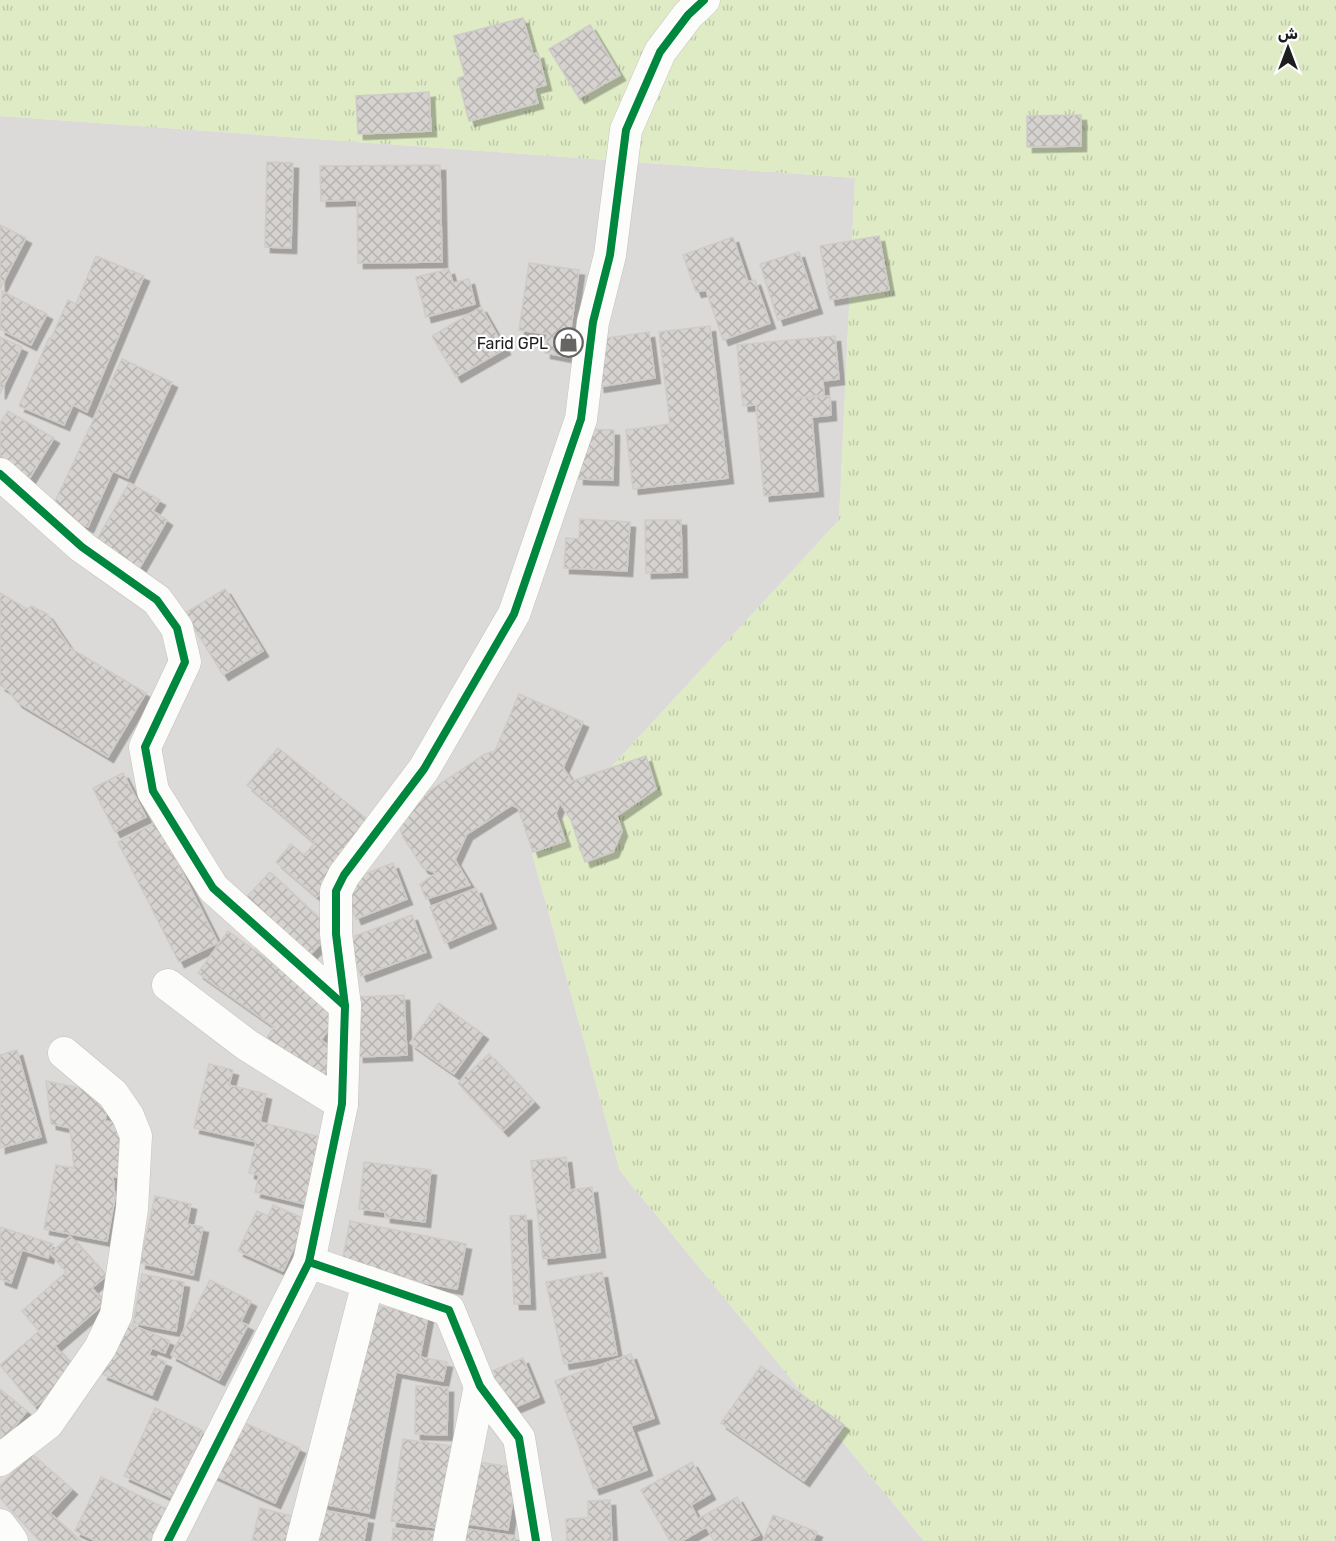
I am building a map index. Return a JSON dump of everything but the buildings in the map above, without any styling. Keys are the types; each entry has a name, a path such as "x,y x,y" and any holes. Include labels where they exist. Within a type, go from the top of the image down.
{"street":[{"path":"168,1541 309,1262 342,1104 345,1006 336,934 336,891 344,875 424,769 514,614 581,420 593,322 610,255 626,130 660,52 688,15 704,0"},
{"path":"0,474 81,546 157,600 177,628 185,662 146,747 153,791 213,888 345,1006"},
{"path":"168,985 246,1045 342,1104"},
{"path":"0,1460 48,1423 100,1348 116,1315 132,1209 136,1136 128,1116 113,1094 64,1053"},
{"path":"309,1262 449,1310 480,1386 519,1437 536,1541"},
{"path":"302,1541 368,1282"},
{"path":"449,1541 480,1386"},
{"path":"0,1525 12,1541"}],"shaded area":[{"path":"0,116 855,178 839,520 532,853 620,1171 924,1541 0,1541"}],"green space":[{"path":"0,0 1336,0 1336,1541 924,1541 620,1171 532,853 839,520 855,178 0,116"}],"cycle path":[{"path":"309,1262 342,1104 345,1006 336,934 336,891 344,875 424,769 514,614 581,419 593,322 610,255 626,130 660,52 688,15 704,0"},
{"path":"0,474 82,547 157,600 177,628 185,662 145,747 153,791 213,888 345,1006"},
{"path":"168,1541 309,1262 449,1310 480,1386 519,1438 536,1541"}],"place":[{"name":"Farid GPL","path":"569,343"}]}
